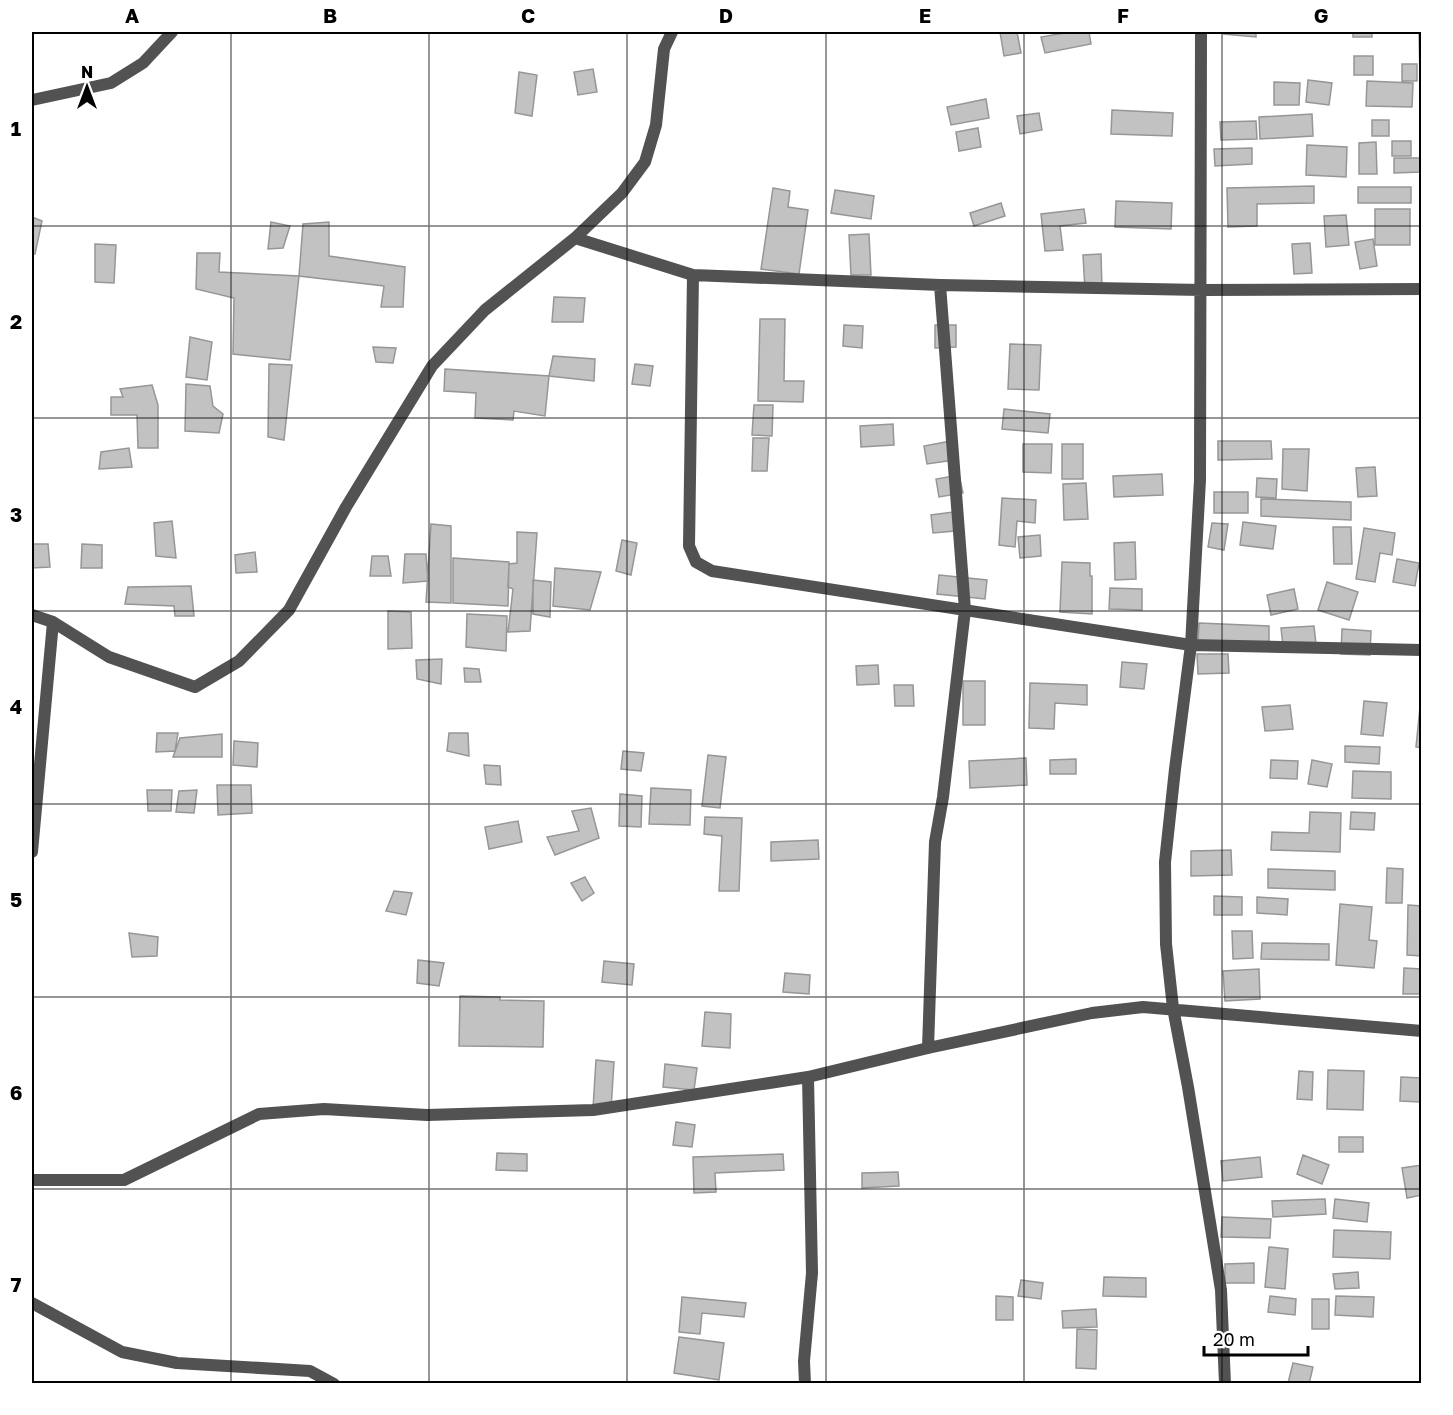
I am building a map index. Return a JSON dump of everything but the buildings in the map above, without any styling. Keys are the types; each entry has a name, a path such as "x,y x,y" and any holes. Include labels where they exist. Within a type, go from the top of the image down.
{"street":[{"path":"32,100 111,83 143,63 172,32"},
{"path":"32,615 53,622 109,657 195,687 239,660 289,610 346,507 432,366 485,310 575,238 622,193 645,162 656,126 664,49 672,32"},
{"path":"1201,32 1200,480 1191,645 1165,862 1166,944 1173,1008 1221,1290 1225,1383"},
{"path":"575,238 693,275 940,285 1202,290 1422,289"},
{"path":"693,275 689,546 696,561 712,571 1191,645 1422,650"},
{"path":"928,1048 935,843 944,797 965,610 940,285"},
{"path":"32,852 53,622"},
{"path":"32,1180 124,1179 259,1114 324,1109 427,1115 593,1110 808,1077 928,1048 1092,1013 1143,1007 1422,1031"},
{"path":"805,1383 804,1361 812,1273 808,1077"},
{"path":"32,1303 122,1352 177,1363 310,1371 334,1383"}]}
